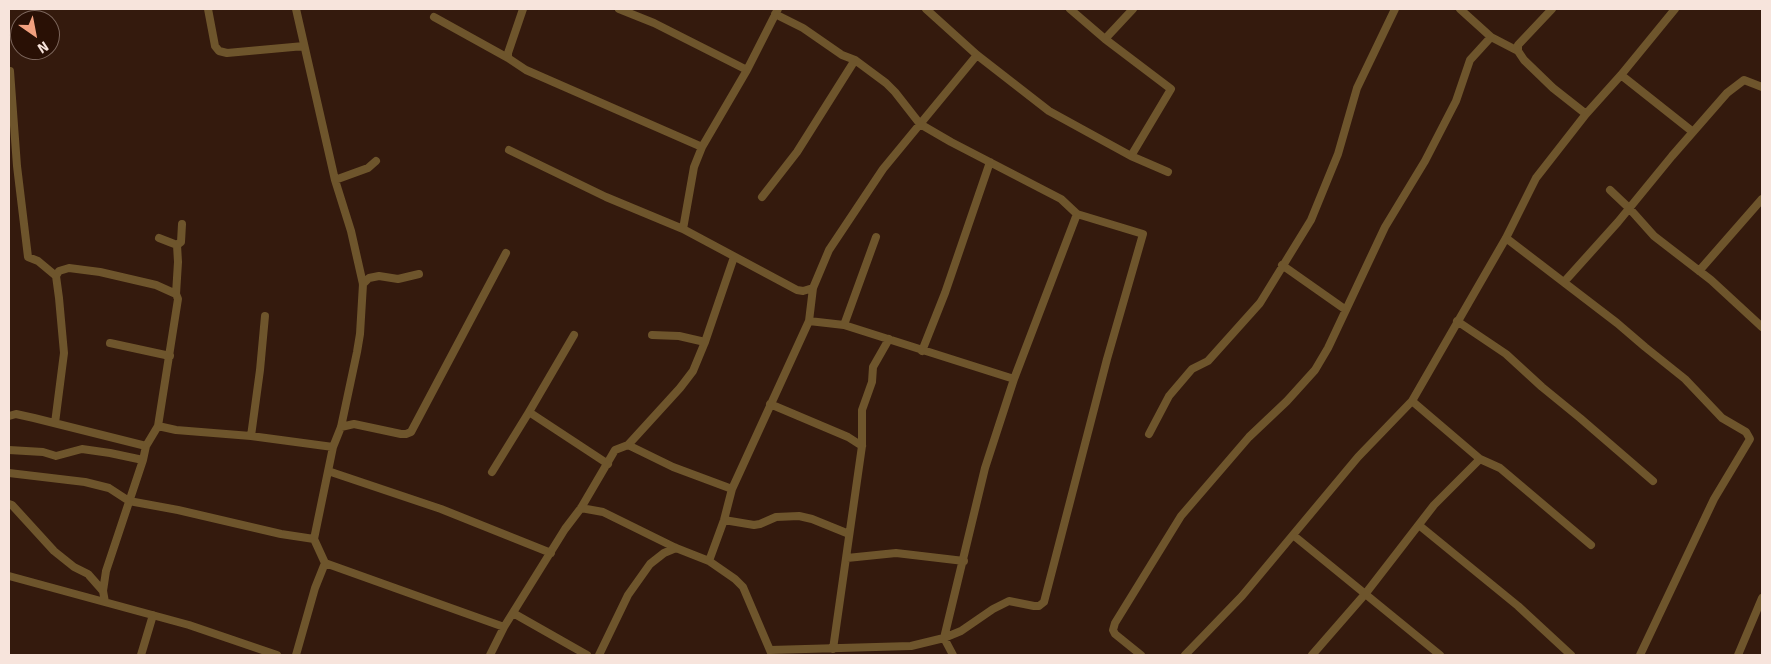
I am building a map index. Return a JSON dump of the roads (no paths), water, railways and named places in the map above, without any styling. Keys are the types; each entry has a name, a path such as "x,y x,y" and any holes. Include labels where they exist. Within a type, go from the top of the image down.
{"street":[{"path":"208,9 215,46 220,51 304,46"},
{"path":"296,9 335,180 351,231 364,284 360,334 341,427 333,447 314,539 325,563 504,627"},
{"path":"508,58 523,9"},
{"path":"619,9 654,23 747,70"},
{"path":"926,9 977,55 1049,111 1131,156 1168,172"},
{"path":"1070,9 1105,39 1171,89 1131,156"},
{"path":"1105,39 1133,9"},
{"path":"1149,434 1170,396 1192,369 1208,361 1260,303 1311,220 1338,154 1357,88 1395,9"},
{"path":"1460,9 1491,37 1518,51 1524,60 1553,88 1586,114"},
{"path":"1518,51 1518,45 1552,9"},
{"path":"1185,655 1242,596 1358,457 1412,401 1506,238 1536,178 1586,114 1621,75 1672,12 1662,9"},
{"path":"581,508 603,512 676,548 709,561 735,579 743,587 771,653 833,649 860,651 911,646 944,638 961,631 994,608 1009,601 1034,606 1039,606 1044,602 1107,360 1143,234 1077,214 1061,199 920,124 895,92 855,60 842,55 776,12 747,70 702,147 694,167 683,229"},
{"path":"434,17 526,70 702,147"},
{"path":"1140,655 1115,634 1113,630 1115,623 1181,516 1249,437 1288,401 1315,370 1328,348 1385,227 1424,161 1456,101 1470,60 1491,37"},
{"path":"709,561 724,520 732,489 809,321 812,292 829,250 883,169 977,55"},
{"path":"762,197 797,152 855,60"},
{"path":"10,71 17,166 28,257 38,261 56,276"},
{"path":"1621,75 1693,132"},
{"path":"1564,282 1727,93 1744,80 1762,87"},
{"path":"509,150 606,197 683,229 797,290 812,292"},
{"path":"335,180 368,168 376,161"},
{"path":"922,351 945,293 990,162"},
{"path":"1610,190 1654,236 1725,292 1762,327"},
{"path":"1699,271 1758,210 1762,199"},
{"path":"954,655 944,638 985,468 1014,379 1077,214"},
{"path":"177,244 181,242 182,224"},
{"path":"844,325 876,237"},
{"path":"159,238 177,244"},
{"path":"1506,238 1617,323 1685,379 1722,418 1746,432 1750,439 1714,499 1640,655"},
{"path":"105,602 103,591 106,571 130,501 146,446 158,426 178,304 176,294 177,244"},
{"path":"341,427 354,424 400,434 412,432 506,253"},
{"path":"490,655 504,627 565,529 581,508 615,450 628,444 693,371 734,257"},
{"path":"1282,265 1346,310"},
{"path":"55,423 64,353 56,276 59,271 69,268 100,272 156,285 176,294"},
{"path":"364,284 369,278 379,276 398,279 419,274"},
{"path":"251,436 260,370 264,316"},
{"path":"809,321 844,325 1014,379"},
{"path":"1457,321 1506,354 1653,481"},
{"path":"492,472 574,335"},
{"path":"652,336 679,336 705,342"},
{"path":"833,649 862,446 862,410 872,382 873,367 889,339"},
{"path":"110,343 170,356"},
{"path":"1412,401 1480,459 1500,468 1591,544"},
{"path":"770,404 848,437 862,446"},
{"path":"529,412 608,464"},
{"path":"9,416 16,414 146,446"},
{"path":"158,426 176,430 251,436 333,447"},
{"path":"628,444 673,467 732,489"},
{"path":"9,450 43,452 56,456 82,449 110,452 143,460"},
{"path":"1312,655 1366,594 1434,506 1480,459"},
{"path":"328,471 441,509 551,552"},
{"path":"9,473 85,482 109,488 130,501 281,534 314,539"},
{"path":"9,504 54,551 74,567 88,574 103,591"},
{"path":"724,520 754,525 776,517 799,516 812,519 849,534"},
{"path":"1420,526 1518,606 1571,655"},
{"path":"1293,535 1436,654"},
{"path":"599,655 628,595 650,564 664,553 676,548"},
{"path":"847,558 896,553 964,560"},
{"path":"296,655 315,588 325,563"},
{"path":"9,576 231,638 277,655"},
{"path":"1738,655 1762,598"},
{"path":"513,613 587,655"},
{"path":"141,655 153,616"}]}
